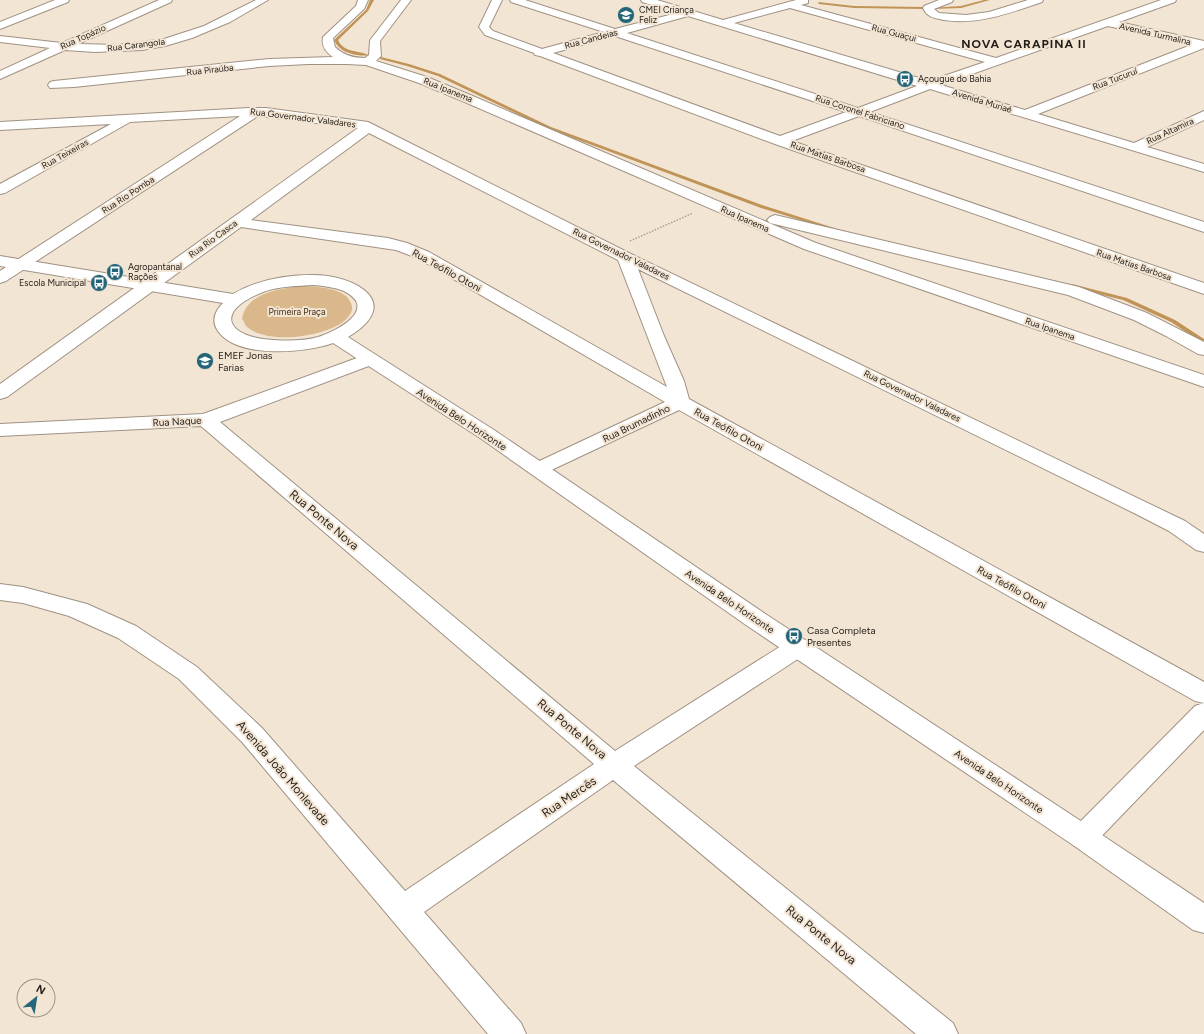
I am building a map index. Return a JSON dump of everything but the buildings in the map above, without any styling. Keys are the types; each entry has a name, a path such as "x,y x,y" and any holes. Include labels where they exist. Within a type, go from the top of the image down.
{"street":[{"path":"0,26 64,0"},
{"name":"Rua Topázio","path":"0,75 167,0"},
{"name":"Rua Carangola","path":"0,39 62,47 103,49 130,47 170,41 201,31 263,0"},
{"path":"349,60 332,51 327,42 331,34 360,7 363,0"},
{"path":"367,62 375,56 375,41 406,0"},
{"name":"Rua Matias Barbosa","path":"497,0 484,26 486,30 496,36 780,141 1204,289"},
{"name":"Rua Coronel Fabriciano","path":"515,0 1200,222"},
{"path":"723,23 807,0"},
{"path":"948,0 928,8 934,14 944,17 966,19 977,18 1038,0"},
{"path":"780,141 930,85 1171,0"},
{"name":"Avenida Muriaé","path":"655,1 689,13 1204,168"},
{"name":"Rua Guaçui","path":"790,5 998,62"},
{"name":"Rua Candeias","path":"539,53 689,13"},
{"name":"Avenida Turmalina","path":"1106,22 1204,45"},
{"name":"Rua Tucuruí","path":"1026,114 1204,45"},
{"name":"Rua Piraúba","path":"54,85 117,80 262,64 319,60 349,60 367,62"},
{"name":"Rua Ipanema","path":"367,62 423,80 464,97 770,230 873,268 1204,381"},
{"name":"Rua Governador Valadares","path":"0,126 256,112 356,124 367,128 618,253 1137,505 1177,526 1204,545"},
{"name":"Rua Rio Pomba","path":"0,278 256,112"},
{"name":"Rua Altamira","path":"1136,147 1204,115"},
{"name":"Rua Teixeiras","path":"0,190 130,119"},
{"name":"Rua Rio Casca","path":"0,392 150,286 367,128"},
{"path":"714,205 1073,291 1110,303 1156,323 1204,350"},
{"name":"Rua Teófilo Otoni","path":"236,222 388,243 413,250 680,402 1204,694"},
{"name":"Rua Brumadinho","path":"538,469 680,402 675,381 618,253"},
{"path":"0,261 236,300"},
{"path":"314,280 344,286 356,291 363,298 366,306 365,314 354,326 335,337 314,343 292,346 270,346 250,343 235,337 225,329 222,319 226,309 236,300 255,290 279,283 314,280"},
{"name":"Avenida Belo Horizonte","path":"335,337 368,360 487,434 798,648 1083,837 1204,920"},
{"name":"Rua Naque","path":"0,430 206,420 368,360"},
{"name":"Rua Ponte Nova","path":"206,420 614,766 941,1034"},
{"name":"Avenida João Monlevade","path":"0,592 23,595 78,610 127,632 188,673 252,735 509,1034"},
{"name":"Rua Mercês","path":"402,910 614,766 798,648"},
{"path":"1083,837 1204,713"}],"path":[{"path":"618,253 714,205"}],"green space":[{"name":"Primeira Praça","path":"305,286 325,288 340,292 350,301 352,311 350,315 343,322 322,332 295,337 268,336 256,333 246,326 242,319 245,310 250,303 258,297 276,290"}],"waterway":[{"path":"367,55 345,50 341,48 336,40 367,10 372,0"},
{"path":"932,8 961,7 988,0"},
{"path":"819,3 854,7 924,8"},
{"path":"381,58 439,75 550,128 763,207 848,233"},
{"path":"1072,286 1125,299 1173,321 1204,342"}],"place":[{"name":"CMEI Criança Feliz","path":"626,15"},
{"name":"Açougue do Bahia","path":"905,79"},
{"name":"Agropantanal Rações","path":"115,272"},
{"name":"Escola Municipal","path":"99,283"},
{"name":"EMEF Jonas Farias","path":"205,361"},
{"name":"Casa Completa Presentes","path":"794,636"}],"district":[{"name":"NOVA CARAPINA II","path":"1024,44"}]}
